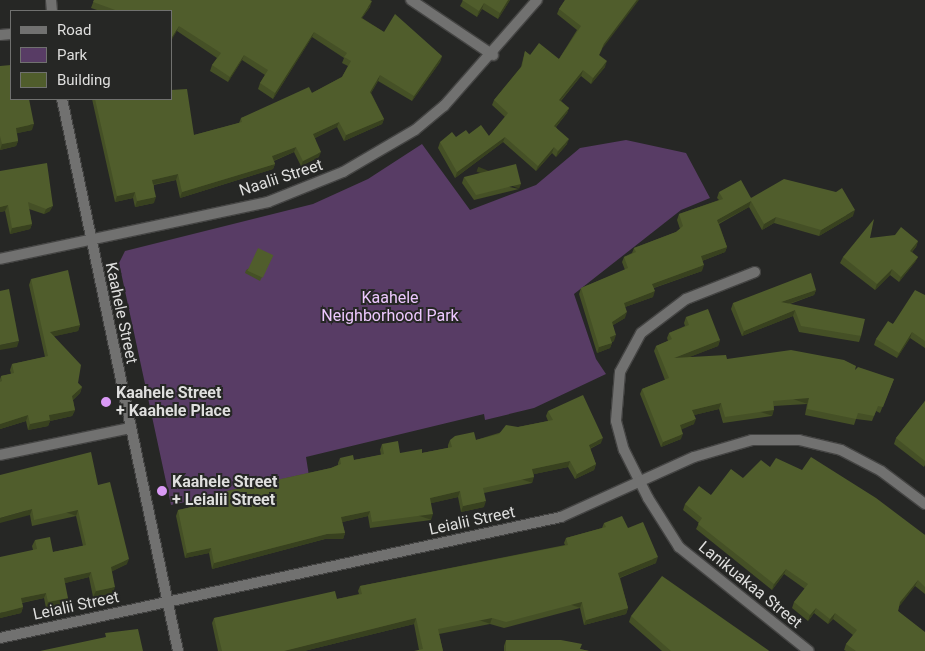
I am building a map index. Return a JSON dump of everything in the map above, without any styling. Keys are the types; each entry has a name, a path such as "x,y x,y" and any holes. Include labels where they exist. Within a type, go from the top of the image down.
{"street":[{"path":"410,0 493,55"},
{"name":"Naalii Street","path":"0,259 268,202 343,172 415,130 493,55 538,0"},
{"name":"Kaahele Street","path":"62,100 178,651"},
{"name":"Lanikuakaa Street","path":"755,272 666,310 641,333 626,356 616,391 616,421 641,483 660,520 692,560 809,651"},
{"path":"0,455 130,428"},
{"name":"Leialii Street","path":"0,638 561,517 729,445 791,439 854,456 925,504"}],"green space":[{"name":"Kaahele Neighborhood Park","path":"626,140 686,153 710,198 681,210 574,294 596,359 606,374 534,408 485,420 484,414 306,457 309,476 171,505 119,263 125,251 313,204 368,179 422,144 470,210 536,185 580,148"}],"building":[{"path":"94,0 370,0 372,1 361,18 384,32 395,14 442,56 414,96 380,75 370,92 384,119 346,135 339,122 313,134 321,152 303,161 296,147 272,156 275,164 182,192 178,174 152,180 156,197 137,201 135,192 117,196 95,100 172,100 172,90 187,89 194,135 242,122 241,118 309,87 312,93 342,77 351,61 344,57 347,53 314,32 275,93 260,83 268,70 244,55 230,77 212,65 221,53 179,26 172,37 172,10 115,10 93,2"},
{"path":"462,0 508,0 500,13 484,3 479,11"},
{"path":"565,0 637,0 604,44 599,55 607,61 593,78 583,70 559,100 569,108 554,126 569,139 558,151 554,147 538,166 505,137 457,172 440,142 452,132 456,137 466,130 469,134 481,125 489,136 508,113 494,100 522,66 525,51 530,55 539,43 559,59 581,26 559,9"},
{"path":"10,65 10,100 29,100 34,124 16,128 18,141 2,144 0,136 0,66"},
{"path":"47,163 53,206 46,209 28,202 32,224 12,228 8,205 0,207 0,171"},
{"path":"516,164 521,184 476,195 464,177"},
{"path":"784,179 836,192 842,188 855,210 821,230 776,217 764,224 751,201 717,220 727,247 701,256 704,265 652,284 655,291 624,303 627,312 612,322 616,335 610,337 612,343 599,347 581,288 628,268 624,257 636,252 634,248 676,232 683,226 679,214 723,199 719,192 741,180 751,198"},
{"path":"874,219 870,238 895,235 901,227 918,241 910,251 918,257 901,277 892,269 877,284 843,257"},
{"path":"258,248 273,255 263,278 247,271"},
{"path":"68,270 80,325 50,332 81,365 78,383 82,387 72,396 75,410 49,415 50,420 30,424 28,415 0,424 1,376 14,373 12,364 48,356 31,279"},
{"path":"811,273 816,290 781,302 865,319 861,336 801,326 795,310 744,331 733,303"},
{"path":"9,289 19,341 0,345 0,291"},
{"path":"915,290 925,295 925,341 912,332 899,353 876,339 888,321 893,324"},
{"path":"708,309 720,340 674,358 726,355 727,359 791,350 844,360 856,366 855,370 858,367 894,379 883,407 878,406 874,416 858,413 856,419 807,409 809,398 773,401 774,410 725,417 721,403 692,410 696,419 680,425 683,434 663,442 642,389 669,378 656,346 672,339 669,333 689,325 686,317"},
{"path":"583,395 603,438 589,445 596,464 577,474 570,461 532,469 534,477 483,488 486,501 463,506 460,491 430,498 433,514 372,522 370,511 341,517 345,533 327,534 214,563 211,548 187,553 178,510 228,499 227,491 331,468 341,464 340,458 353,455 354,460 384,454 382,444 398,441 400,453 422,449 422,453 452,447 450,440 455,436 474,432 476,440 499,434 506,425 518,427 553,420 548,411"},
{"path":"925,401 925,461 896,438"},
{"path":"91,452 98,485 110,482 129,559 111,567 115,587 96,591 91,572 64,578 68,598 48,602 46,593 21,598 23,607 0,613 0,557 37,549 35,540 50,537 53,552 86,545 78,510 34,520 32,509 0,518 0,475"},
{"path":"811,457 876,498 925,535 925,587 918,580 900,602 898,611 925,632 925,651 856,651 846,644 857,630 835,613 830,619 816,608 810,615 794,602 808,584 786,569 774,584 698,524 702,518 685,504 699,486 711,495 731,469 743,478 761,460 770,467 776,458 802,470"},
{"path":"622,516 628,528 643,522 658,557 618,573 628,608 586,620 582,602 506,622 492,618 438,629 443,651 414,651 423,649 416,618 284,651 222,651 214,618 335,591 337,599 362,594 360,586 568,545 566,538 606,527 604,523"},
{"path":"662,576 769,651 671,651 631,616"},
{"path":"138,629 143,651 40,651 106,637 105,633"},
{"path":"506,640 561,640 582,644 580,649 589,651 506,651"}],"place":[{"name":"Kaahele Street + Kaahele Place","path":"106,402"},
{"name":"Kaahele Street + Leialii Street","path":"162,491"}]}
